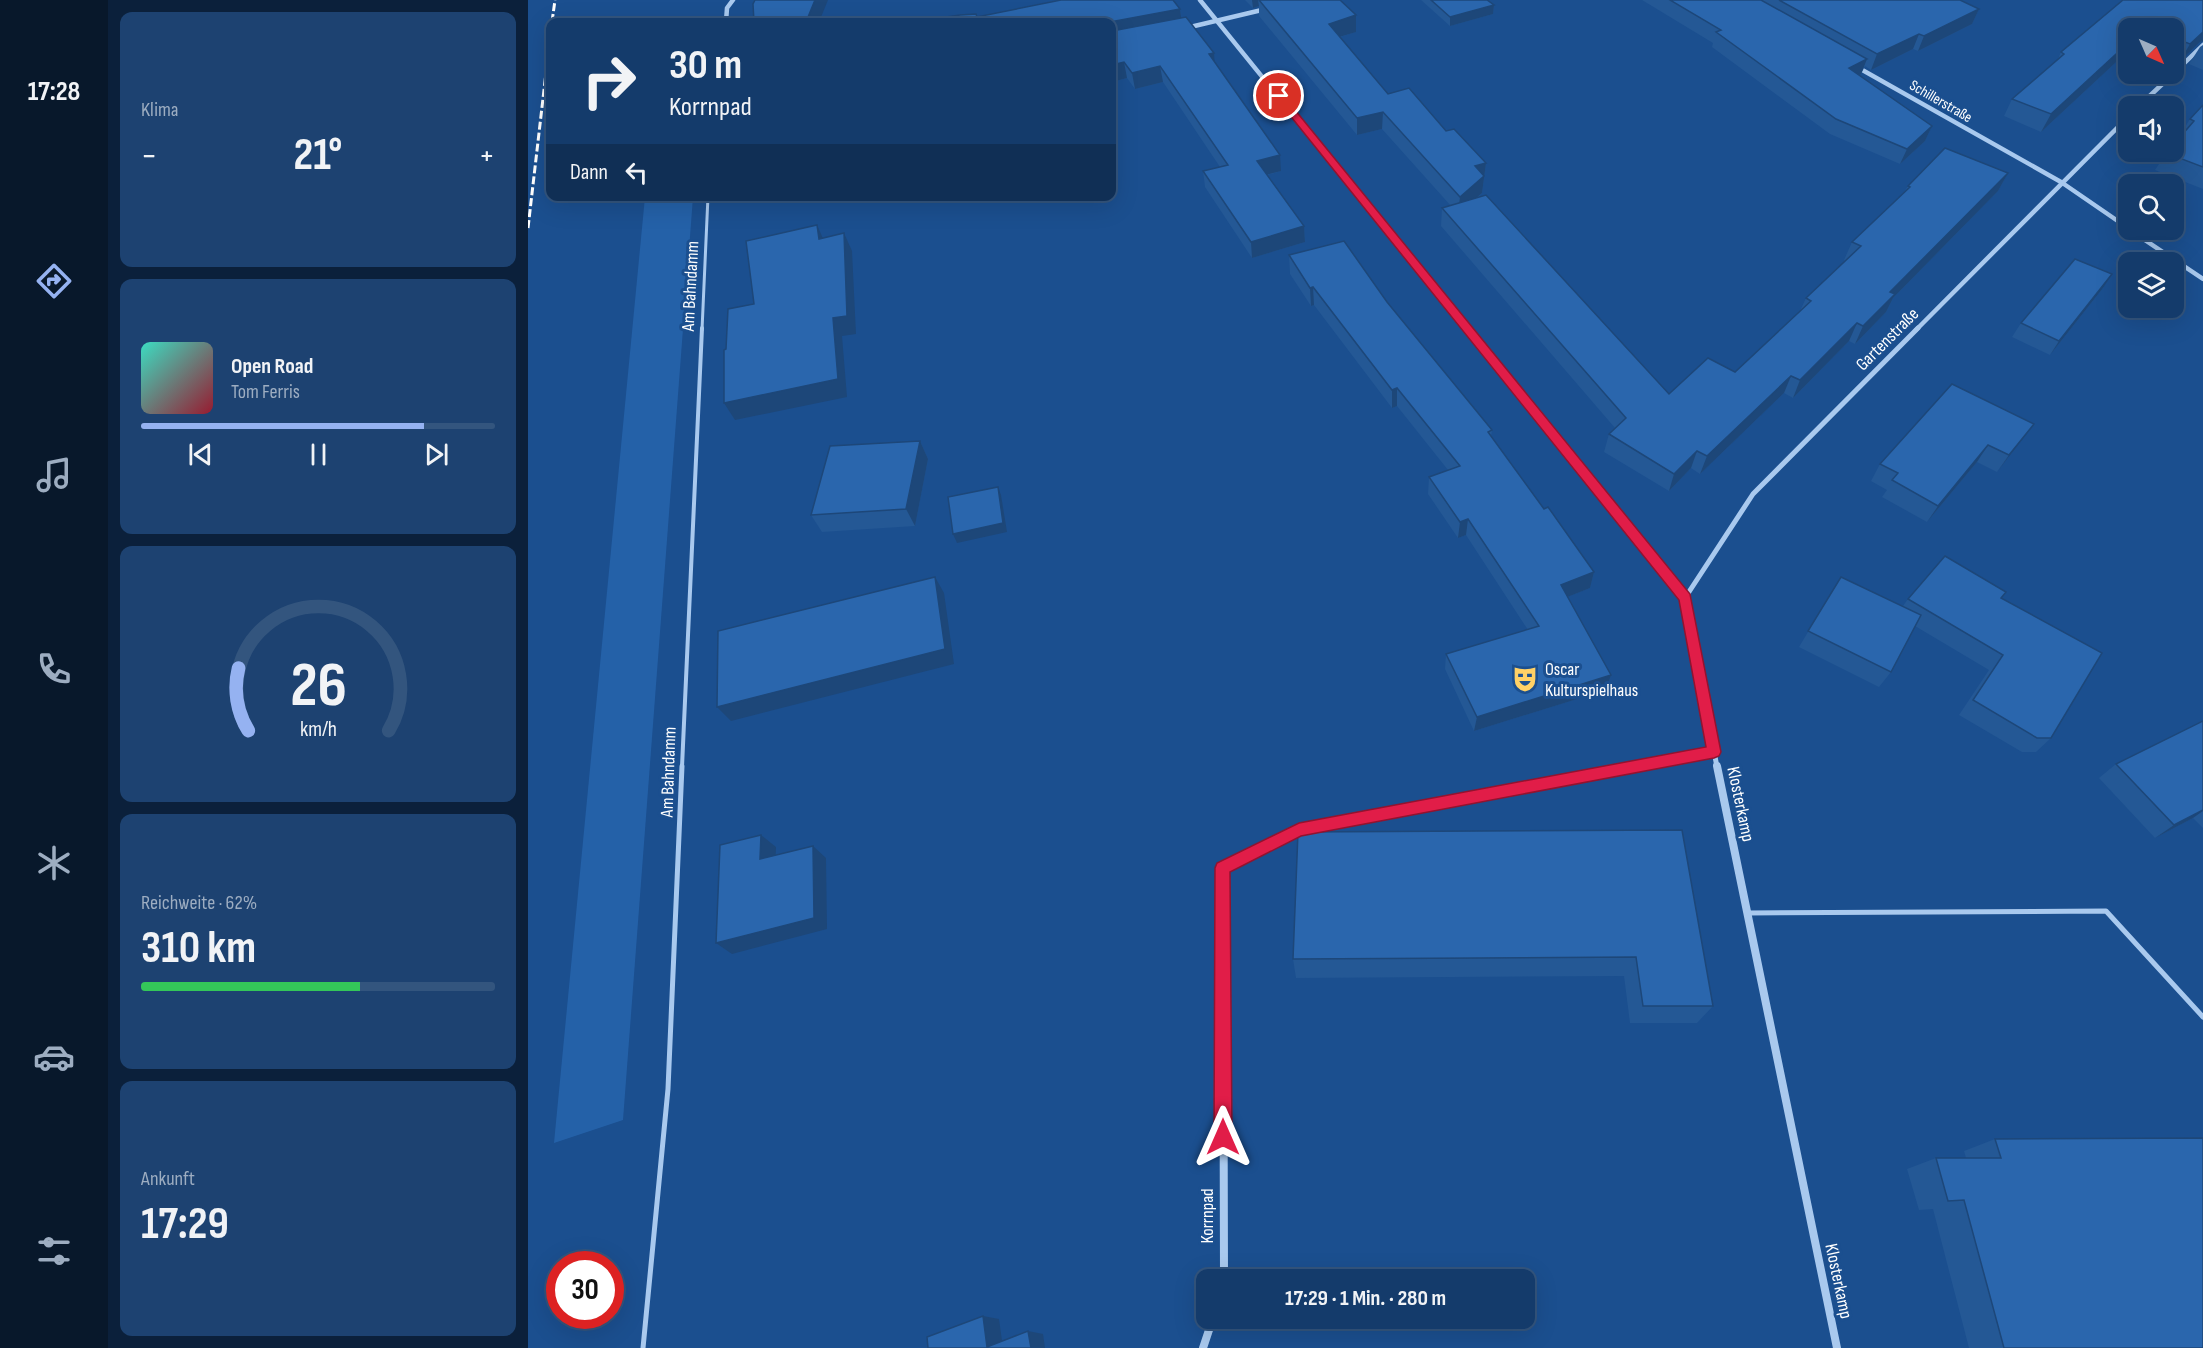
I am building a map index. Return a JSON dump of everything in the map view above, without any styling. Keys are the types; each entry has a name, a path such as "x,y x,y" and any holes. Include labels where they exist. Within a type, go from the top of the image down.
{"street":[{"path":"726,18 727,8 733,0"},
{"name":"Klosterkamp","path":"1200,0 1686,598 1714,752 1837,1348"},
{"path":"1176,30 1219,22 1276,6"},
{"path":"2184,63 2203,45"},
{"name":"Schillerstraße","path":"1856,66 2061,182 2118,221"},
{"path":"2149,96 2162,84"},
{"name":"Gartenstraße","path":"1686,598 1753,494 2118,127"},
{"name":"Schillerstraße","path":"2145,240 2203,279"},
{"name":"Korrnpad","path":"1224,1269 1223,868 1299,830 1714,752"},
{"path":"1203,1348 1209,1329"}],"lane":[{"name":"Am Bahndamm","path":"643,1348 668,1089 708,201"},
{"path":"1748,913 2106,911 2203,1017"}],"shaded area":[{"path":"645,201 693,201 623,1120 554,1143"}],"building":[{"path":"755,0 815,0 808,18 754,18"},
{"path":"1061,0 1173,0 1180,9 1116,21 1116,18 939,18 976,14 977,17"},
{"path":"1259,0 1340,0 1356,15 1329,24 1388,94 1409,88 1446,131 1454,129 1486,163 1475,166 1484,176 1460,197 1383,112 1357,118"},
{"path":"1431,0 1487,0 1494,5 1450,17"},
{"path":"1670,0 1761,0 1867,59 1849,68 1932,126 1907,149 1836,119 1716,32 1721,30"},
{"path":"1779,0 1960,0 1979,9 1924,36 1919,34 1877,54"},
{"path":"2123,0 2203,0 2203,32 2190,44 2184,42 2184,18 2118,18 2118,52 2051,114 2012,99 2064,54 2061,52"},
{"path":"1186,17 1214,53 1209,54 1280,155 1257,161 1304,226 1251,242 1203,171 1228,165 1160,66 1132,73 1124,62 1116,64 1116,30"},
{"path":"2203,105 2203,167 2184,160 2184,132 2194,121 2190,119"},
{"path":"1945,148 2008,173 1890,292 1895,294 1863,326 1857,323 1800,380 1791,376 1707,456 1697,451 1674,474 1609,434 1626,418 1442,208 1486,195 1669,394 1708,358 1735,372 1811,301 1806,298 1861,246 1852,242 1910,187 1908,186"},
{"path":"817,225 819,239 844,233 847,316 833,318 838,379 724,403 724,350 726,349 728,309 754,304 746,241"},
{"path":"1344,241 1387,302 1492,430 1488,432 1544,509 1548,507 1594,572 1561,585 1611,675 1477,717 1446,654 1539,626 1468,519 1460,522 1429,477 1460,466 1397,388 1392,390 1313,287 1310,288 1289,255"},
{"path":"2075,259 2112,274 2059,341 2021,323"},
{"path":"1952,384 2034,424 2009,455 1988,445 1938,506 1892,480 1898,473 1880,464"},
{"path":"920,441 906,509 811,515 830,446"},
{"path":"998,487 1003,523 953,534 948,497"},
{"path":"1945,556 2006,592 2001,598 2102,653 2051,738 2037,738 1973,700 2003,655 1908,599"},
{"path":"935,577 945,649 717,707 718,631"},
{"path":"1841,577 1921,615 1891,672 1808,631"},
{"path":"2203,721 2203,810 2174,825 2116,764"},
{"path":"1682,830 1713,1006 1643,1006 1636,957 1293,959 1298,832"},
{"path":"761,835 760,859 813,846 814,918 716,943 720,845"},
{"path":"2203,1138 2203,1348 2004,1348 1964,1200 1948,1201 1936,1158 2001,1158 1995,1139"},
{"path":"983,1316 987,1347 1028,1331 1031,1348 928,1348 927,1337"}],"railway":[{"path":"553,18 555,0"},
{"path":"528,228 546,73"}],"place":[{"name":"Oscar Kulturspielhaus","path":"1525,679"}],"route":[{"path":"1223,1137 1223,868 1299,830 1714,752 1686,598 1279,96"}]}
